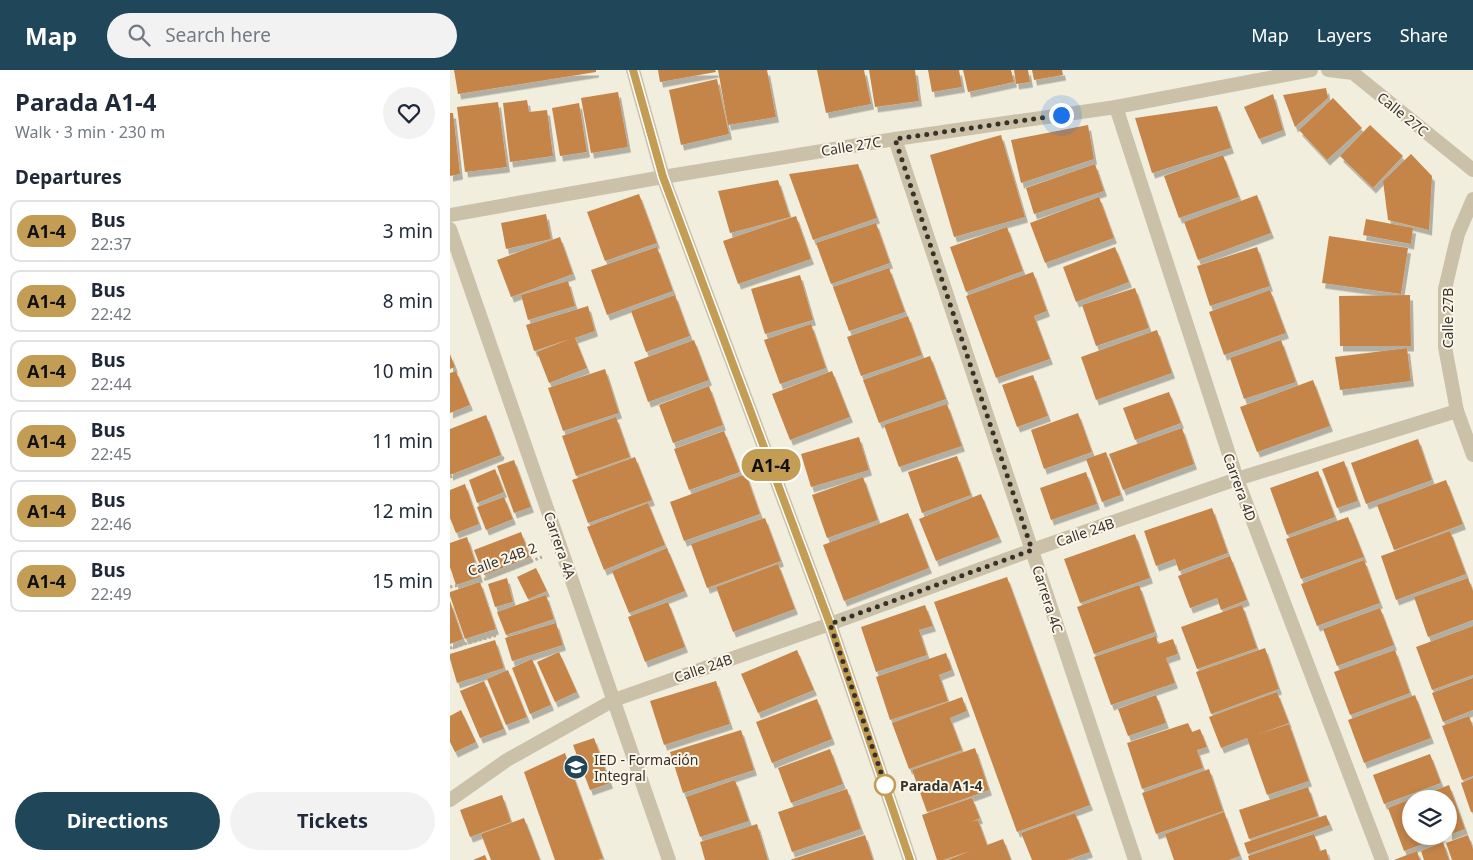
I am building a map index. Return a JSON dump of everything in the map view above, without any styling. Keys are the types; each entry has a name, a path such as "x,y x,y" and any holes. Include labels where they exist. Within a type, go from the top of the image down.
{"street":[{"path":"633,70 663,177 830,624 910,860"},
{"name":"Calle 27C","path":"450,215 663,177 895,139 1116,107 1311,70"},
{"name":"Calle 27C","path":"1328,70 1353,73 1473,170"},
{"name":"Carrera 4D","path":"1116,107 1237,479 1382,860"},
{"name":"Carrera 4C","path":"895,139 1135,860"},
{"name":"Calle 27B","path":"1473,200 1458,234 1445,290 1445,347 1457,411 1473,455"},
{"name":"Carrera 4A","path":"450,229 669,860"},
{"name":"Calle 24B","path":"450,800 507,760 614,700 1032,550 1237,479 1457,411"}],"path":[{"path":"450,477 527,450"},
{"name":"Calle 24B 2","path":"450,587 483,580 534,561 561,548"},
{"path":"450,648 498,634"}],"building":[{"path":"454,70 596,70 596,72 458,94"},
{"path":"658,70 715,70 716,72 660,82"},
{"path":"718,70 767,70 776,117 728,125"},
{"path":"817,70 864,70 871,104 826,113"},
{"path":"869,70 915,70 919,101 875,107"},
{"path":"928,70 959,70 962,87 932,92"},
{"path":"963,70 1011,70 1014,82 968,92"},
{"path":"1014,70 1028,70 1030,82 1016,84"},
{"path":"1032,70 1062,70 1063,75 1034,80"},
{"path":"717,79 729,134 681,145 669,90"},
{"path":"1326,88 1328,98 1295,127 1283,95"},
{"path":"618,92 628,147 591,153 581,98"},
{"path":"1273,94 1283,130 1259,139 1244,107"},
{"path":"1333,98 1362,128 1327,160 1299,130"},
{"path":"527,100 529,112 547,110 553,156 510,162 503,103"},
{"path":"498,102 507,167 465,172 457,107"},
{"path":"579,103 587,152 560,156 552,108"},
{"path":"1217,106 1231,148 1152,173 1135,118"},
{"path":"450,113 453,113 460,174 450,176"},
{"path":"1088,125 1094,159 1021,183 1011,140"},
{"path":"1370,125 1403,156 1373,188 1340,156"},
{"path":"1001,135 1025,217 954,237 930,155"},
{"path":"1411,154 1432,176 1429,230 1388,220 1383,181"},
{"path":"1223,155 1239,197 1179,218 1164,176"},
{"path":"858,164 877,218 813,240 789,174"},
{"path":"1095,164 1104,191 1034,214 1026,188"},
{"path":"778,180 790,217 730,233 718,191"},
{"path":"639,194 657,243 605,261 587,212"},
{"path":"1257,195 1271,233 1198,260 1184,222"},
{"path":"1099,197 1114,238 1045,263 1030,223"},
{"path":"546,214 551,239 506,249 501,223"},
{"path":"796,216 811,259 738,284 723,241"},
{"path":"1366,219 1413,228 1411,244 1363,235"},
{"path":"876,223 890,263 831,284 816,243"},
{"path":"1007,227 1023,271 966,292 950,247"},
{"path":"1329,236 1408,248 1401,294 1322,283"},
{"path":"560,237 573,274 511,297 497,260"},
{"path":"657,247 673,291 607,315 591,270"},
{"path":"1115,247 1129,282 1076,302 1063,267"},
{"path":"1257,247 1270,286 1210,306 1197,266"},
{"path":"889,268 905,312 849,331 833,287"},
{"path":"1033,272 1047,311 1034,316 1050,359 996,378 966,296"},
{"path":"800,275 813,320 765,334 751,289"},
{"path":"568,281 575,306 528,320 521,295"},
{"path":"1135,288 1149,328 1096,346 1082,305"},
{"path":"1270,290 1286,333 1224,355 1209,312"},
{"path":"675,295 690,336 646,352 631,311"},
{"path":"1410,295 1411,346 1340,346 1339,296"},
{"path":"588,306 595,331 575,338 587,368 549,383 537,352 570,339 534,351 526,325"},
{"path":"908,316 922,355 861,376 847,337"},
{"path":"811,324 826,368 780,384 764,340"},
{"path":"1157,330 1172,373 1096,400 1081,357"},
{"path":"694,340 709,380 648,402 634,362"},
{"path":"1281,340 1296,382 1244,399 1230,358"},
{"path":"1407,348 1411,381 1340,390 1335,357"},
{"path":"450,354 455,367 450,369"},
{"path":"930,356 946,399 879,423 863,380"},
{"path":"605,369 619,413 563,431 548,388"},
{"path":"456,371 470,405 450,413 450,373"},
{"path":"832,371 850,417 790,440 772,394"},
{"path":"1033,375 1048,416 1017,427 1002,385"},
{"path":"1313,380 1330,426 1257,452 1240,407"},
{"path":"709,386 723,425 673,443 659,405"},
{"path":"1169,392 1181,423 1135,440 1123,408"},
{"path":"947,404 962,446 899,467 884,425"},
{"path":"1078,413 1092,452 1044,469 1031,430"},
{"path":"486,415 501,455 450,475 450,429"},
{"path":"616,417 630,457 576,476 562,436"},
{"path":"1182,428 1194,464 1123,490 1109,454"},
{"path":"724,431 740,472 689,490 674,449"},
{"path":"859,437 869,470 811,487 801,454"},
{"path":"1418,439 1432,480 1366,504 1351,463"},
{"path":"1106,452 1121,495 1102,502 1086,459"},
{"path":"957,456 971,495 922,513 908,472"},
{"path":"635,457 652,500 588,523 572,480"},
{"path":"514,460 531,507 514,513 497,466"},
{"path":"1344,461 1358,501 1337,508 1322,469"},
{"path":"495,469 504,492 477,503 469,480"},
{"path":"1318,471 1335,517 1287,535 1270,488"},
{"path":"1086,472 1097,504 1051,520 1040,488"},
{"path":"746,474 760,514 684,541 670,502"},
{"path":"863,477 878,520 827,538 812,495"},
{"path":"1446,480 1463,524 1394,550 1377,505"},
{"path":"465,484 479,524 456,533 450,518 450,490"},
{"path":"981,494 999,537 936,561 919,519"},
{"path":"504,497 513,519 486,530 477,507"},
{"path":"648,503 665,545 604,570 587,527"},
{"path":"1212,508 1228,553 1179,571 1175,559 1156,566 1144,531"},
{"path":"908,513 929,568 844,601 823,545"},
{"path":"1348,517 1364,557 1301,579 1286,539"},
{"path":"765,518 781,561 707,588 691,544"},
{"path":"1450,531 1466,574 1396,600 1381,556"},
{"path":"521,532 530,557 484,575 474,550"},
{"path":"1135,534 1150,578 1080,603 1064,559"},
{"path":"467,537 480,577 456,585 450,567 450,543"},
{"path":"667,548 685,591 629,613 612,571"},
{"path":"1230,556 1247,600 1221,610 1217,598 1190,608 1178,576"},
{"path":"1364,560 1380,603 1317,626 1301,584"},
{"path":"778,564 795,609 733,632 716,587"},
{"path":"536,568 547,591 528,599 517,577"},
{"path":"1007,577 1090,805 1017,832 934,602"},
{"path":"507,578 513,602 495,607 488,584"},
{"path":"1468,578 1473,591 1473,620 1428,637 1414,597"},
{"path":"480,582 496,629 465,639 450,592"},
{"path":"1139,585 1155,632 1094,654 1077,607"},
{"path":"546,595 554,619 506,635 497,612"},
{"path":"450,601 463,639 450,644"},
{"path":"668,602 685,647 645,662 628,617"},
{"path":"925,605 933,626 919,630 927,655 876,672 861,627"},
{"path":"1242,605 1257,648 1197,669 1181,627"},
{"path":"1380,608 1394,645 1337,666 1323,629"},
{"path":"556,623 563,645 512,661 505,638"},
{"path":"1473,626 1473,675 1432,690 1416,647"},
{"path":"1156,636 1158,644 1173,639 1178,654 1166,658 1175,683 1111,705 1094,657"},
{"path":"495,640 504,668 457,683 450,654"},
{"path":"1265,648 1279,689 1211,714 1196,672"},
{"path":"797,650 814,690 758,713 741,674"},
{"path":"1395,650 1410,693 1350,715 1334,672"},
{"path":"559,652 577,692 555,702 537,662"},
{"path":"946,653 952,670 939,675 948,701 890,720 876,677"},
{"path":"532,659 551,705 530,714 512,668"},
{"path":"508,670 527,717 506,725 487,679"},
{"path":"1473,678 1473,710 1443,722 1432,693"},
{"path":"484,681 504,729 480,738 460,691"},
{"path":"716,681 730,724 664,745 650,701"},
{"path":"1277,692 1289,723 1259,734 1289,724 1309,781 1267,795 1247,738 1221,748 1209,717"},
{"path":"1156,695 1166,723 1128,736 1118,709"},
{"path":"1415,695 1431,738 1364,763 1348,720"},
{"path":"962,697 967,711 950,718 962,750 909,769 892,723"},
{"path":"817,699 832,739 772,763 756,722"},
{"path":"461,710 476,742 455,752 450,742 450,716"},
{"path":"1469,716 1473,727 1473,776 1462,780 1442,726"},
{"path":"1188,723 1192,732 1200,729 1207,747 1197,750 1203,768 1142,789 1127,743"},
{"path":"741,730 754,770 683,793 670,752"},
{"path":"594,738 610,783 590,790 573,745"},
{"path":"975,748 989,790 927,812 912,770"},
{"path":"830,749 843,784 791,803 778,768"},
{"path":"565,753 603,858 598,860 555,860 524,772"},
{"path":"1430,754 1441,783 1422,790 1402,790 1402,797 1384,804 1373,775"},
{"path":"1209,769 1223,811 1156,834 1142,793"},
{"path":"1473,778 1473,812 1471,812 1461,783"},
{"path":"735,780 749,821 700,837 686,797"},
{"path":"1449,785 1451,790 1436,790"},
{"path":"1308,787 1318,816 1249,839 1239,810"},
{"path":"847,789 861,829 792,852 778,812"},
{"path":"502,795 511,822 470,837 460,810"},
{"path":"972,798 980,818 971,822 978,820 987,845 1003,839 1011,860 948,860 970,851 943,860 937,860 922,815"},
{"path":"1402,803 1402,845 1420,845 1404,851 1388,808"},
{"path":"1457,807 1465,829 1457,832"},
{"path":"1224,812 1240,856 1229,860 1174,860 1165,834"},
{"path":"1075,813 1090,852 1067,860 1032,860 1021,833"},
{"path":"1326,815 1330,825 1248,854 1244,843"},
{"path":"524,818 540,860 491,860 481,834"},
{"path":"757,824 768,860 705,860 700,842"},
{"path":"1314,834 1320,851 1326,849 1329,860 1249,860 1248,856"},
{"path":"865,835 873,860 790,860"},
{"path":"1468,835 1473,849 1473,860 1452,860 1447,845 1457,845 1457,839"},
{"path":"1436,845 1444,845 1449,860 1424,860 1421,851"},
{"path":"1417,851 1420,860 1394,860"},
{"path":"485,855 487,860 473,860"}],"bus line":[{"name":"A1-4","path":"633,70 663,177 830,624 910,860"}],"place":[{"name":"IED - Formación Integral","path":"576,767"},
{"name":"Parada A1-4","path":"885,785"}],"route":[{"path":"885,785 886,787 830,624 1032,550 895,139 1061,115"}]}
